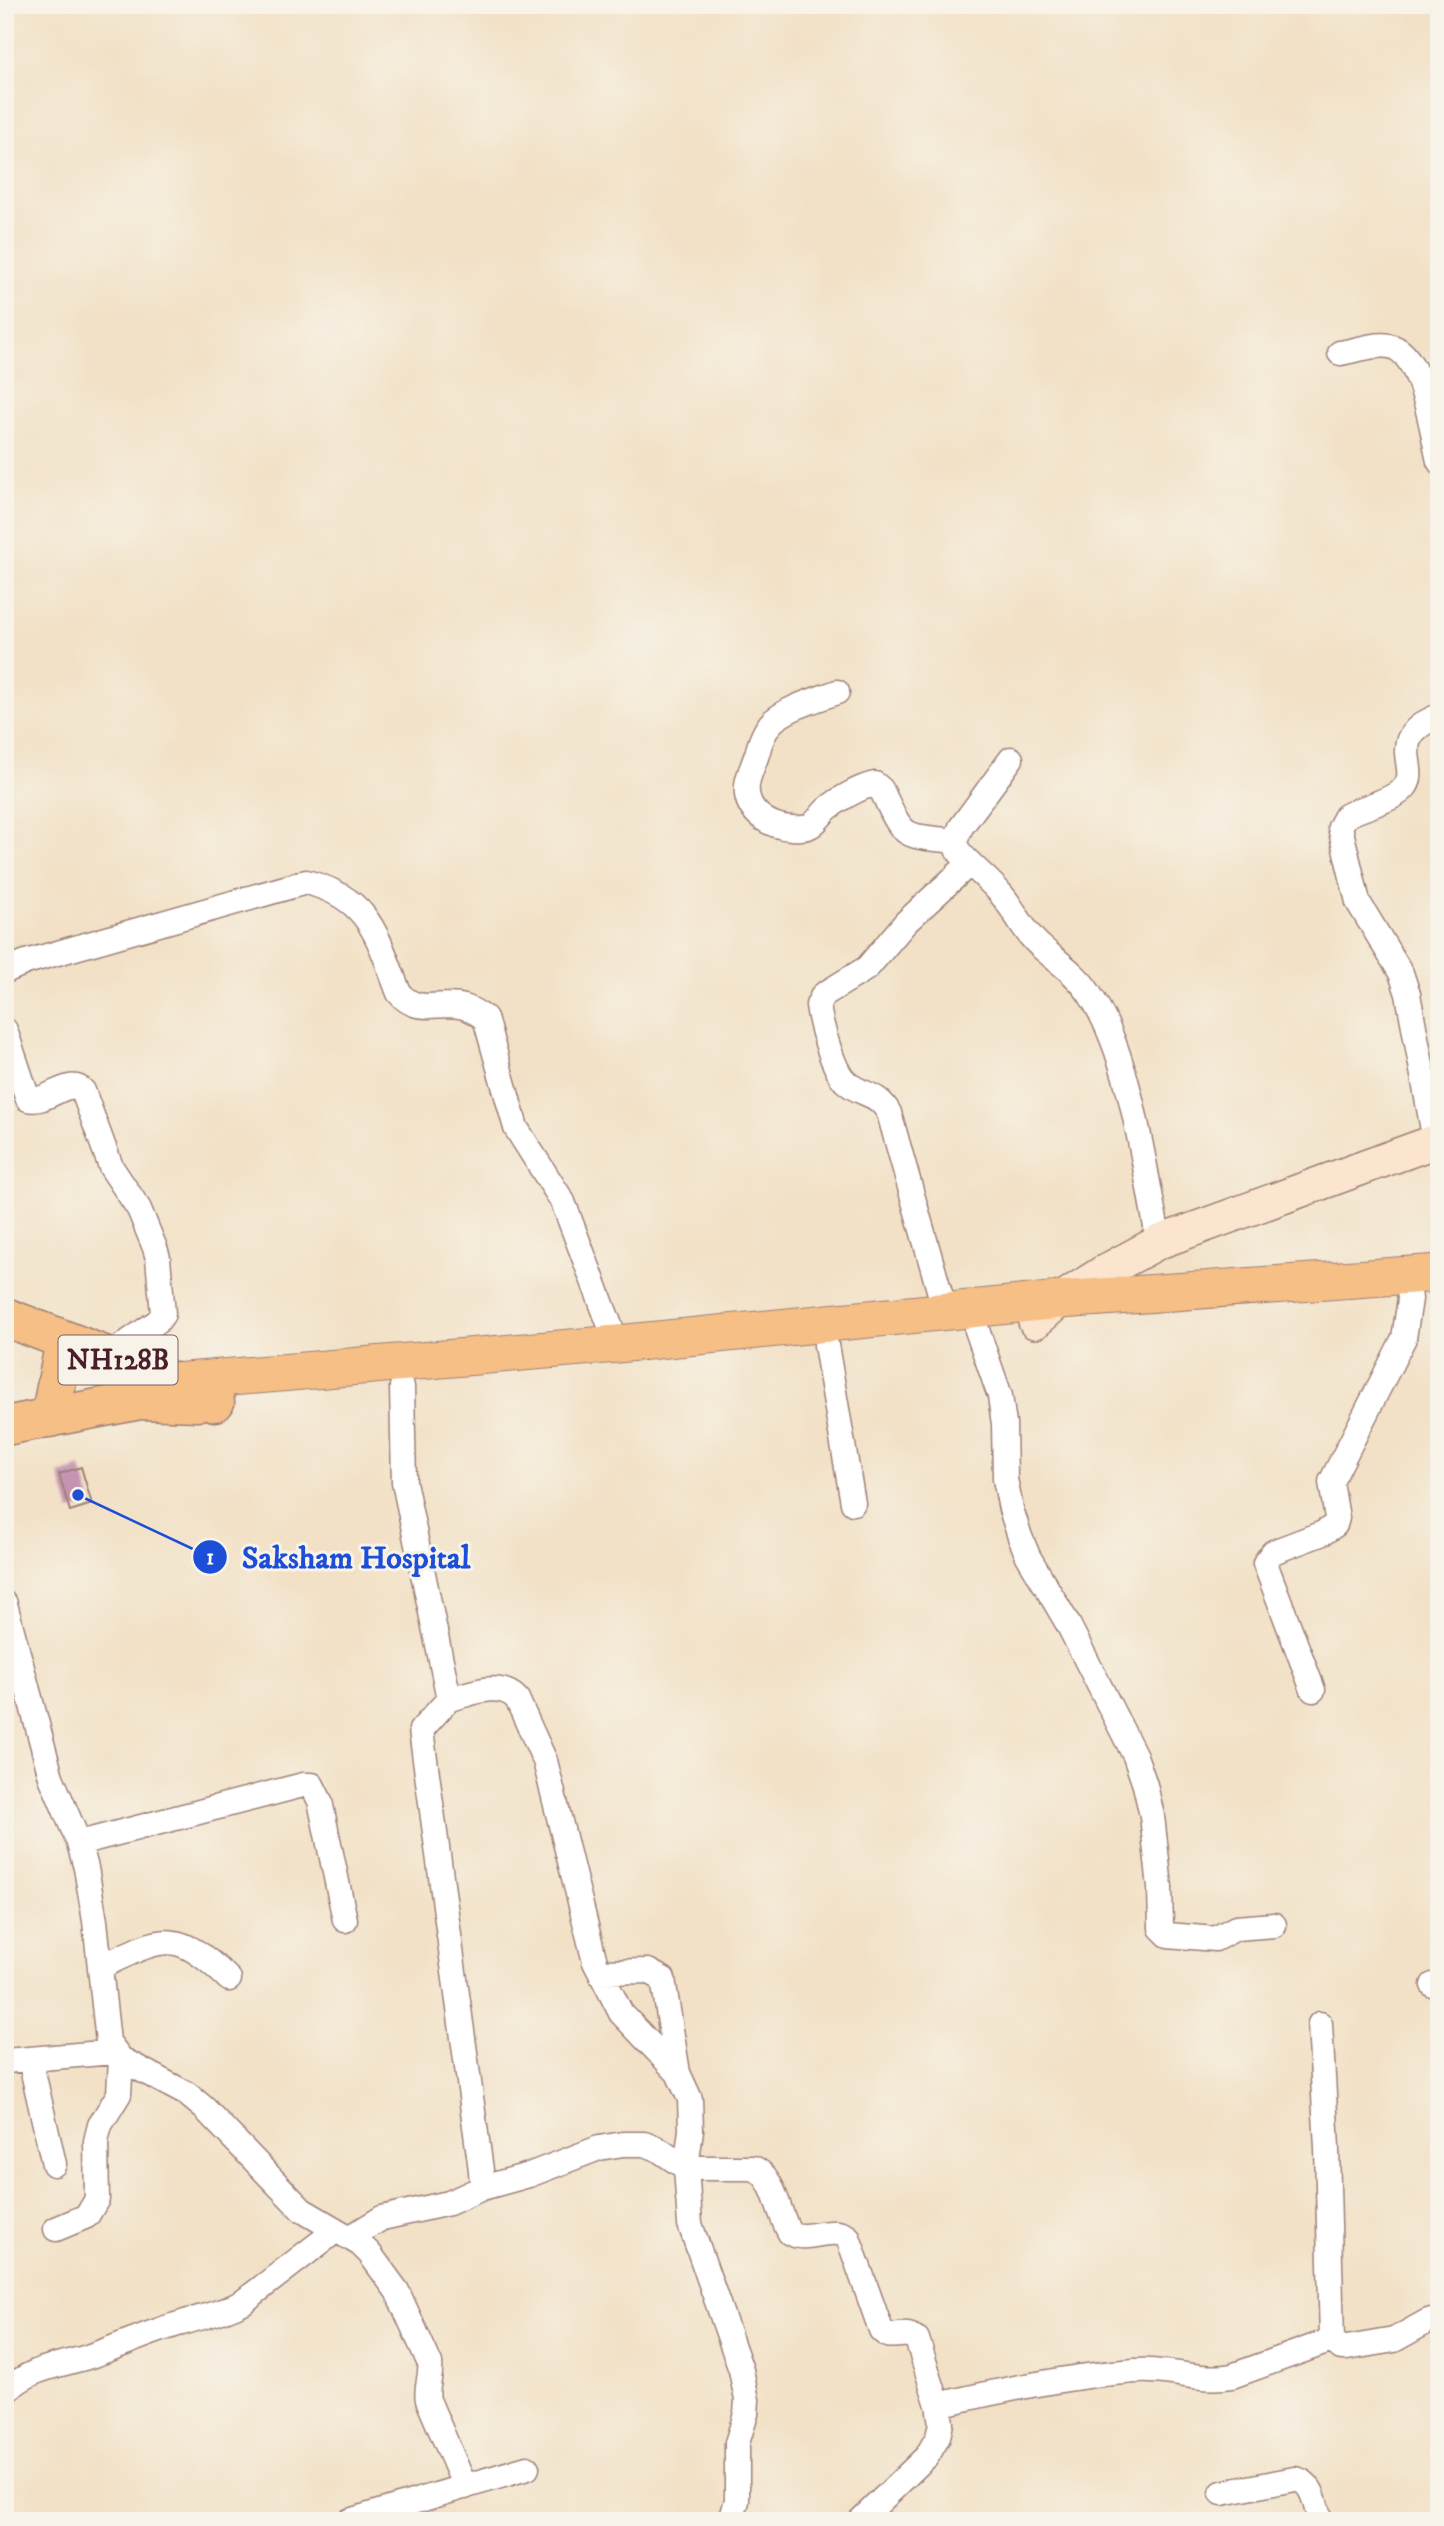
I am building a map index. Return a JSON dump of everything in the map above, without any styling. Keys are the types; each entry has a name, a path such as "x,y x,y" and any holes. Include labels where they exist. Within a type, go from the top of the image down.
{"highway":[{"name":"NH128B","path":"10,1317 174,1382 215,1402"},
{"path":"50,1418 65,1341"},
{"name":"NH128B","path":"5,1426 141,1400"},
{"path":"141,1400 215,1402"}],"main road":[{"path":"215,1402 402,1387 977,1330 1047,1311 1107,1270 1159,1242 1437,1140"},
{"path":"141,1400 174,1382 617,1344 945,1311 1047,1311 1424,1286"}],"street":[{"path":"1340,353 1390,346 1409,358 1418,376 1439,461"},
{"path":"837,692 788,711 771,723 762,737 747,787 751,807 762,820 790,828 803,828 813,825 828,809 875,784 881,789 904,832 911,836 955,841"},
{"path":"1437,1140 1408,994 1401,973 1358,902 1340,828 1346,816 1396,794 1406,786 1407,744 1420,725 1439,716"},
{"path":"1011,759 961,827 955,841 957,849 1006,900 1026,933 1088,991 1101,1014 1112,1039 1129,1095 1159,1242"},
{"path":"945,1311 889,1114 874,1096 853,1087 841,1076 818,1005 823,995 867,968 906,922 970,863"},
{"path":"5,971 26,962 306,881 324,886 348,900 372,924 399,993 407,1002 418,1006 462,1006 485,1018 516,1128 563,1202 617,1344"},
{"path":"5,1030 28,1099 35,1101 72,1086 80,1087 83,1091 111,1167 139,1209 155,1248 163,1314 158,1321 108,1356"},
{"path":"1312,1690 1298,1646 1265,1563 1273,1552 1323,1533 1335,1525 1337,1518 1331,1482 1401,1345 1424,1286"},
{"path":"977,1330 1000,1396 1004,1424 1005,1479 1020,1538 1123,1729 1145,1785 1156,1852 1161,1928 1168,1935 1215,1939 1236,1928 1274,1925"},
{"path":"826,1345 853,1503"},
{"path":"402,1387 404,1482 449,1699"},
{"path":"5,1604 51,1777 79,1843 86,1868 108,2042 117,2056 187,2094 204,2108 290,2201 310,2217 342,2234 370,2254 397,2291 430,2364 428,2400 465,2487"},
{"path":"482,2188 421,1730 449,1699 495,1688 511,1693 522,1706 545,1761 595,1962 613,2000 631,2026 678,2073"},
{"path":"79,1843 303,1785 312,1785 320,1801 345,1920"},
{"path":"100,1967 145,1946 177,1942 202,1954 229,1979"},
{"path":"600,1972 648,1971 663,1979 678,2073 690,2099 691,2130 687,2168 690,2224 741,2370 747,2400 746,2414 737,2443 737,2501 732,2516 727,2521"},
{"path":"1320,2024 1327,2148 1332,2340 1341,2348 1394,2340 1428,2320 1439,2318"},
{"path":"54,2164 18,2060 117,2056"},
{"path":"56,2229 87,2216 97,2199 96,2141 100,2125 119,2094 117,2056"},
{"path":"5,2392 24,2376 45,2367 83,2358 229,2309 342,2234 382,2218 449,2203 482,2188 529,2175 599,2148 644,2144 656,2148 687,2168 753,2168 761,2171 768,2180 790,2233 802,2237 836,2232 848,2237 881,2330 891,2337 903,2333 911,2334 917,2339 941,2423 934,2446 860,2521"},
{"path":"938,2405 1055,2379 1134,2371 1158,2371 1219,2379 1332,2340"},
{"path":"349,2521 527,2468"},
{"path":"1222,2493 1301,2480 1311,2491 1320,2521"}],"building":[{"path":"81,1467 92,1504 70,1511 59,1474"}],"place":[{"name":"Saksham Hospital","path":"78,1495"}]}
